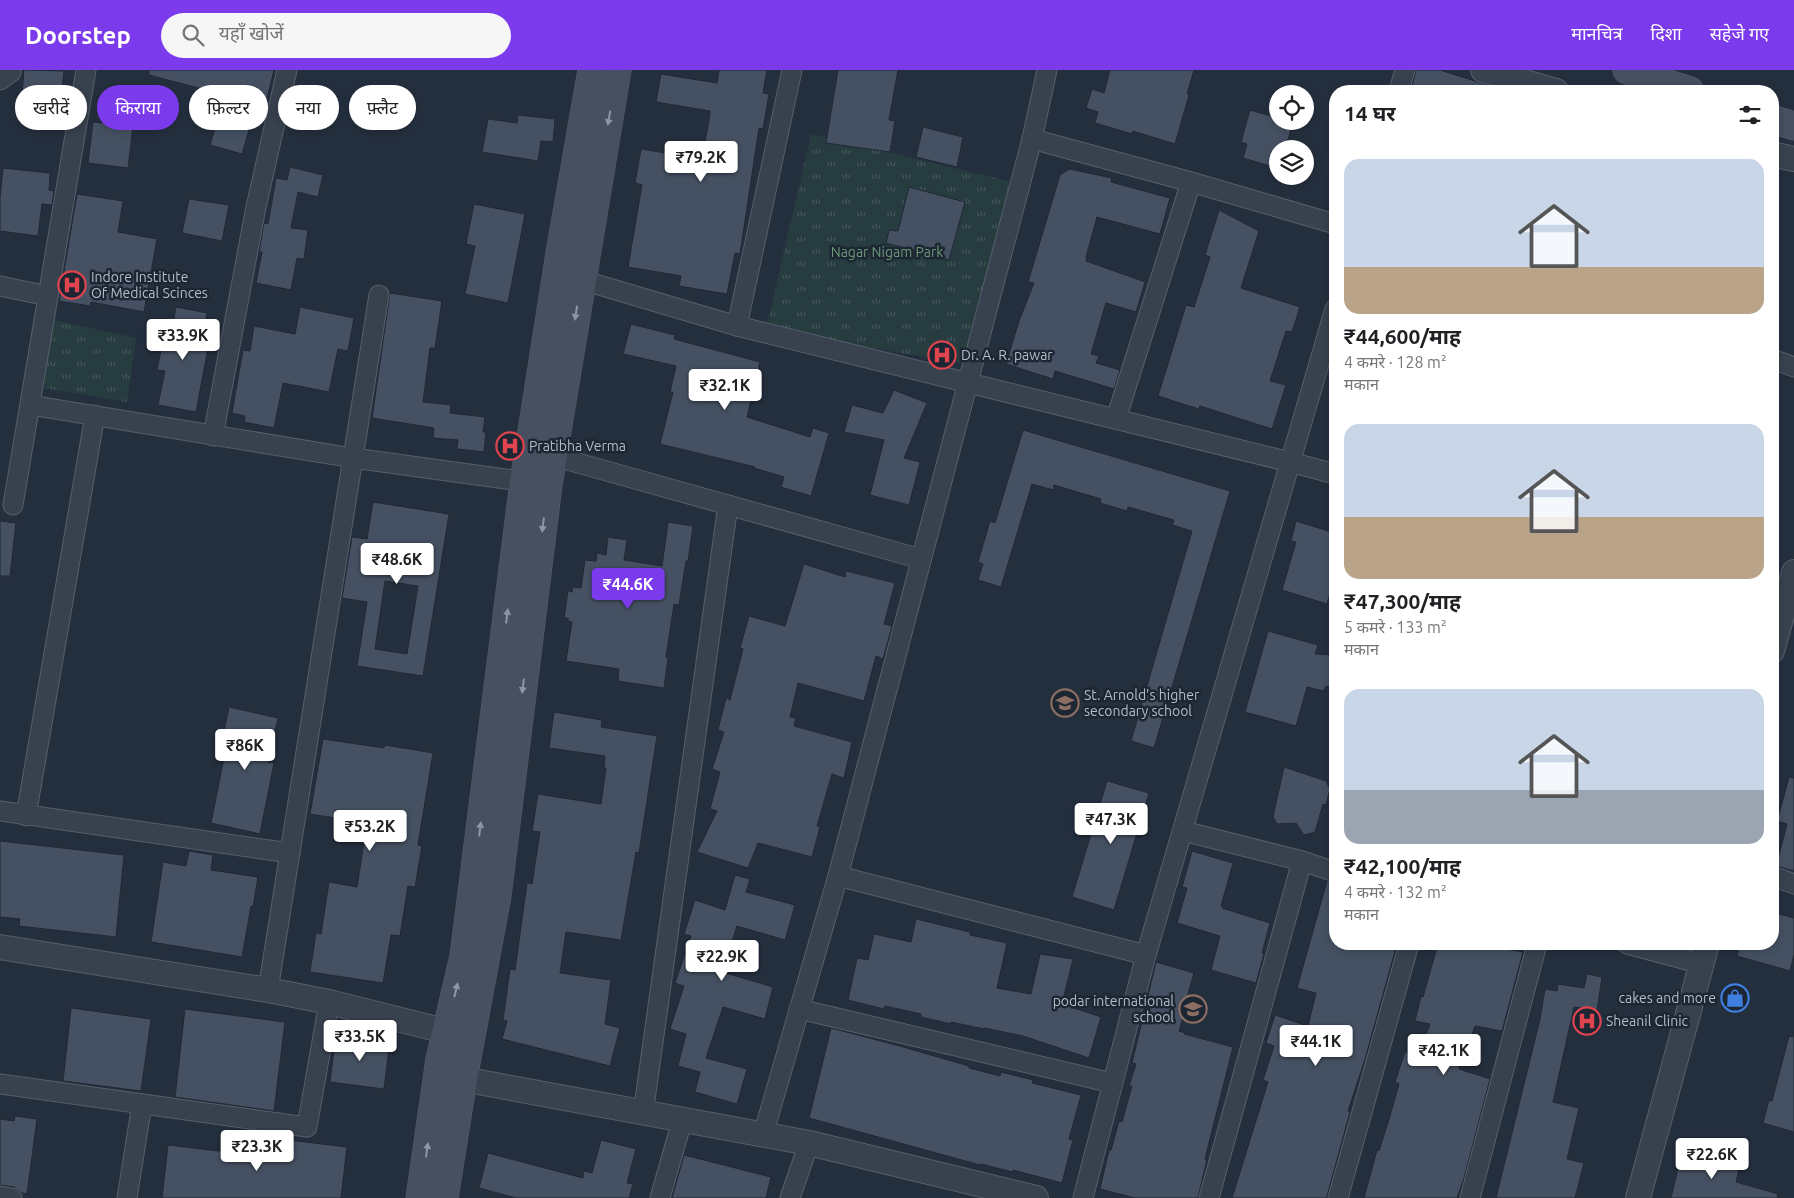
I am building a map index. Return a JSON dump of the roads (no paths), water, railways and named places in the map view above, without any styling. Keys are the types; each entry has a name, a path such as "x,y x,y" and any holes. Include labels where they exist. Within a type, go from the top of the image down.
{"main road":[{"path":"420,1198 459,1034 464,956 536,484 560,254 592,70"},
{"path":"536,484 553,456 618,70"},
{"path":"1627,70 1672,85"},
{"path":"1779,121 1794,126"},
{"path":"444,1198 450,1077"}],"street":[{"path":"13,505 86,70"},
{"path":"213,436 256,207 287,70"},
{"path":"738,326 792,70"},
{"path":"763,1135 838,876 1032,139 1047,70"},
{"path":"1401,85 1405,70"},
{"path":"1482,70 1535,85"},
{"path":"1032,139 1192,182 1329,222"},
{"path":"1779,156 1794,159"},
{"path":"1116,418 1192,182"},
{"path":"582,280 738,326 968,384 1116,418 1329,472"},
{"path":"0,286 48,296"},
{"path":"268,990 379,295"},
{"path":"1083,1198 1146,955 1329,329"},
{"path":"1779,362 1794,367"},
{"path":"30,405 353,458 536,484"},
{"path":"26,816 95,415"},
{"path":"553,456 921,559"},
{"path":"643,1114 728,505"},
{"path":"1779,622 1794,572"},
{"path":"0,811 290,853"},
{"path":"1183,831 1302,861 1329,870"},
{"path":"1208,1198 1302,861"},
{"path":"838,876 1146,955"},
{"path":"1779,879 1794,884"},
{"path":"0,947 268,990 329,1002 459,1034"},
{"path":"1338,1198 1407,950"},
{"path":"1470,1198 1535,950"},
{"path":"1638,1198 1705,954 1674,950"},
{"path":"0,1084 308,1127 329,1002"},
{"path":"799,1009 1112,1083"},
{"path":"450,1077 809,1144 1036,1198"},
{"path":"127,1198 142,1104"},
{"path":"660,1198 682,1121"},
{"path":"790,1198 809,1144"},
{"path":"0,1196 12,1198"}],"place":[{"name":"Indore Institute Of Medical Scinces","path":"72,285"},
{"name":"Dr. A. R. pawar","path":"942,355"},
{"name":"Pratibha Verma","path":"510,446"},
{"name":"St. Arnold's higher secondary school","path":"1065,703"},
{"name":"cakes and more","path":"1735,998"},
{"name":"podar international school","path":"1193,1009"},
{"name":"Sheanil Clinic","path":"1587,1021"}],"park label":[{"name":"Nagar Nigam Park","path":"887,252"}]}
